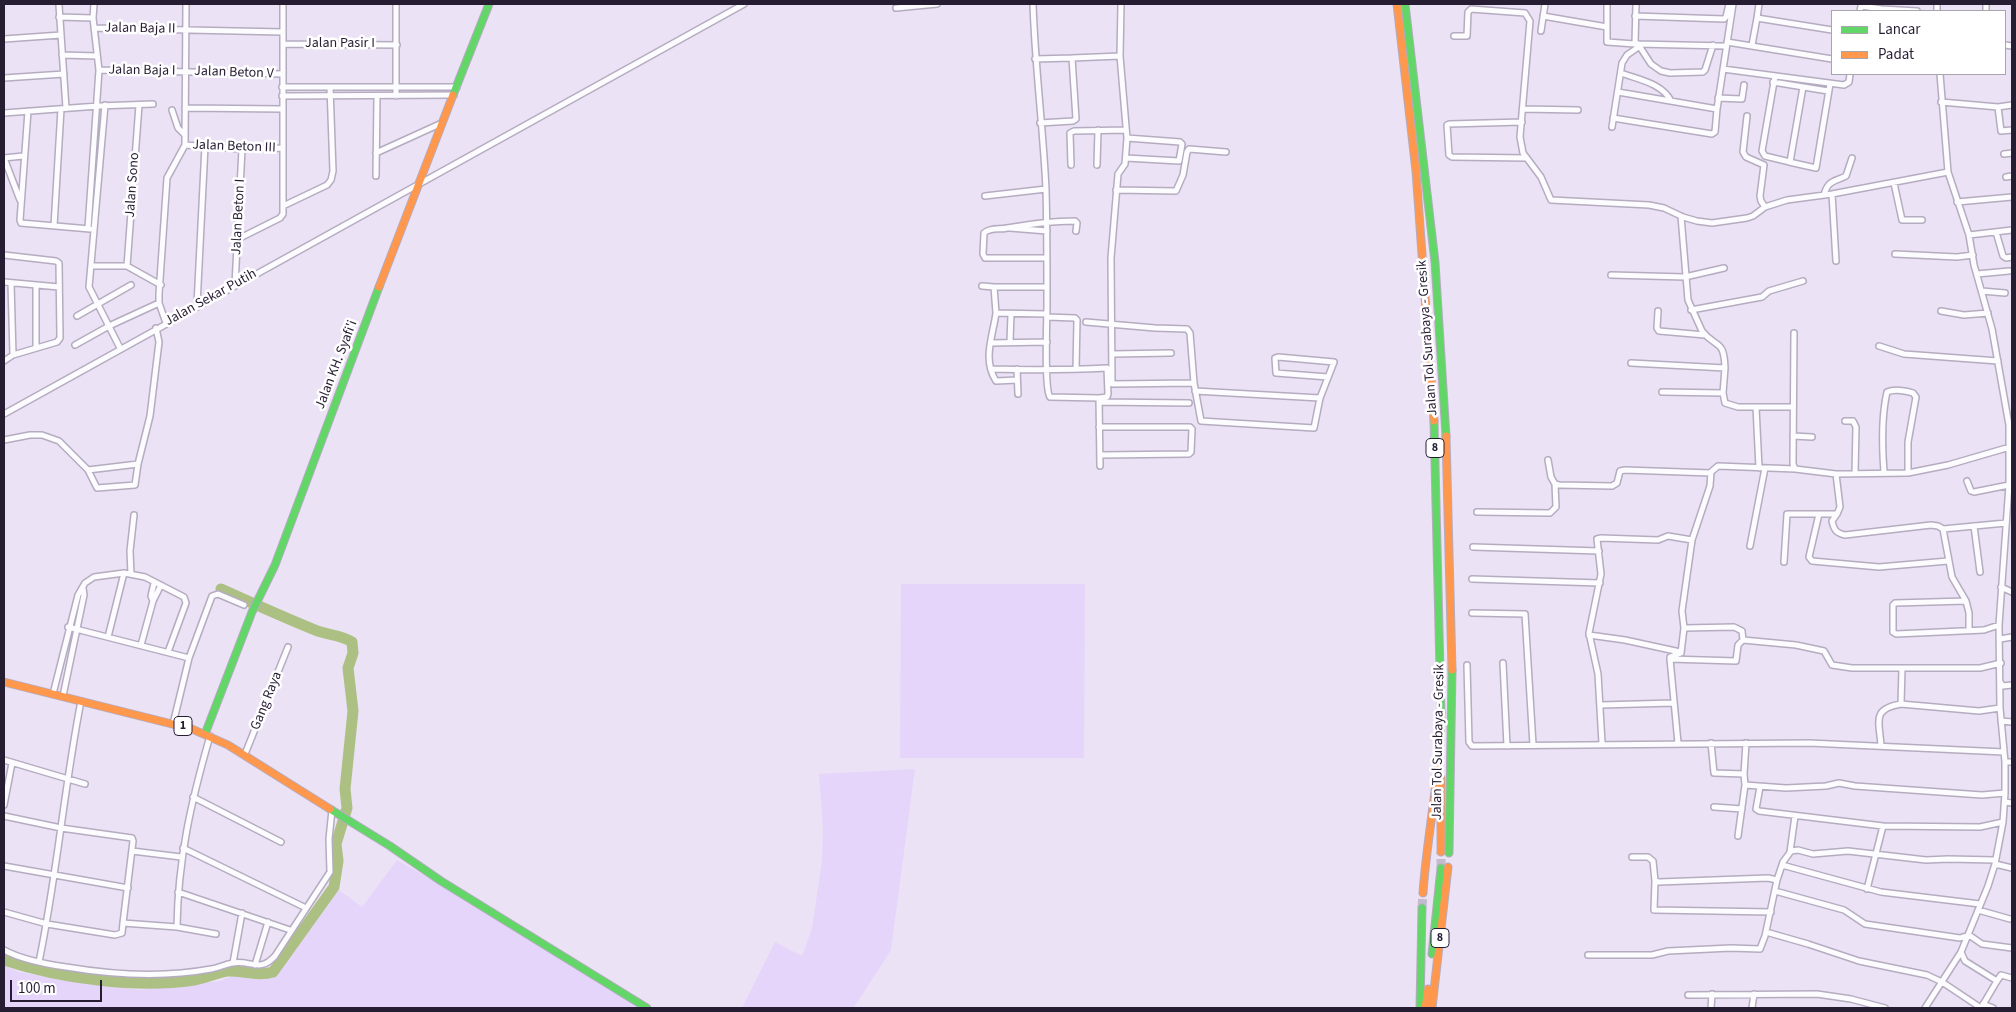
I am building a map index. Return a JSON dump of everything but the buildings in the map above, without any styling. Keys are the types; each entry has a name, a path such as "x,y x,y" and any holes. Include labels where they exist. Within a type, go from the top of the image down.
{"main road":[{"name":"Jalan KH. Syafi'i","path":"208,735 252,612 275,565 418,184 489,4"},
{"name":"Jalan Tol Surabaya - Gresik","path":"1397,4 1416,171 1430,349 1439,569 1445,853 1453,745 1453,642 1446,411 1426,171 1405,4"},
{"name":"1","path":"4,682 173,724 208,735 245,754 441,881 647,1008"},
{"name":"Jalan Tol Surabaya - Gresik","path":"1423,893 1442,744"},
{"name":"8","path":"1425,1008 1444,868 1432,1008"},
{"name":"8","path":"1420,1008 1422,908"}],"street":[{"path":"88,228 98,106 99,70 93,18 94,4"},
{"path":"166,323 159,303 159,294 168,178 185,145 186,4"},
{"path":"238,238 281,217 283,214 283,4"},
{"path":"396,4 396,96"},
{"name":"Jalan Sekar Putih","path":"4,414 156,328 744,4"},
{"path":"896,8 936,4"},
{"path":"1033,4 1035,59 1046,189 1047,394 1050,397 1189,403"},
{"path":"1121,4 1120,56 1127,138 1125,164 1118,174 1112,258 1113,384 1194,383"},
{"path":"1541,31 1545,4"},
{"path":"1607,4 1607,42 1638,45 1752,45 1831,59"},
{"path":"1636,4 1635,16 1638,45 1651,64 1661,71 1670,73 1701,73 1706,70 1713,45"},
{"path":"1635,16 1724,19 1729,4"},
{"path":"1614,118 1713,134 1733,4"},
{"path":"1752,45 1759,4"},
{"path":"1855,4 1860,9 1882,10"},
{"path":"54,226 64,108 64,74 59,5"},
{"path":"1454,36 1467,36 1468,12 1471,9 1525,13 1527,15 1530,21 1521,146 1526,158 1540,177 1549,197 1554,201 1569,200 1649,205 1664,208 1697,221 1712,223 1747,218 1765,207 1786,200 1832,194 1948,172"},
{"path":"1543,16 1607,27"},
{"path":"59,17 93,18"},
{"path":"1756,18 1831,30"},
{"name":"Jalan Baja II","path":"94,28 283,32"},
{"path":"4,39 61,35"},
{"name":"Jalan Pasir I","path":"283,44 396,45"},
{"path":"1612,127 1620,73 1625,57 1638,45"},
{"path":"62,55 97,56"},
{"path":"1035,59 1120,56"},
{"path":"1040,124 1073,121 1076,118 1072,58"},
{"path":"1723,68 1828,91"},
{"name":"Jalan Baja I","path":"99,70 186,72"},
{"name":"Jalan Beton V","path":"186,72 283,74"},
{"path":"1620,73 1659,88 1667,94 1671,101"},
{"path":"4,78 64,74"},
{"path":"1774,79 1847,84 1850,75"},
{"path":"1924,1008 1962,952 1969,936 1995,862 2005,802 2005,762 2000,708 2001,663 1999,625 2010,488 2011,433 1988,313 1969,235 1948,172 1940,75"},
{"path":"1774,79 1762,152 1765,156 1816,168 1830,84"},
{"path":"1718,98 1742,99 1744,85"},
{"path":"282,87 457,86"},
{"path":"282,206 327,185 331,180 333,171 330,87"},
{"path":"1789,162 1803,87"},
{"path":"1618,92 1717,109"},
{"path":"282,96 454,95"},
{"path":"376,176 377,96"},
{"path":"1941,102 1998,107 2012,105"},
{"path":"4,113 153,104"},
{"name":"Jalan Sono","path":"127,266 139,105"},
{"path":"105,106 89,287 120,348"},
{"path":"1998,107 2000,131 2012,130"},
{"path":"185,108 283,109"},
{"path":"1523,109 1578,110"},
{"path":"172,110 178,128 185,136"},
{"path":"28,111 23,156 21,223 95,229"},
{"path":"1746,116 1743,152 1746,157 1764,165 1760,196 1765,207"},
{"path":"1522,122 1449,124 1447,125 1449,155 1452,157 1526,158"},
{"path":"376,153 443,123"},
{"path":"1097,165 1098,130"},
{"path":"1071,165 1070,133 1126,130"},
{"path":"1126,158 1179,161 1182,144 1180,142 1127,138"},
{"name":"Jalan Beton III","path":"185,145 283,148"},
{"path":"197,306 204,146"},
{"name":"Jalan Beton I","path":"235,285 242,148"},
{"path":"1116,190 1176,191 1183,175 1189,149 1226,152"},
{"path":"2004,154 2012,154"},
{"path":"21,203 4,158 23,156"},
{"path":"1824,195 1831,181 1846,176 1852,158"},
{"path":"1894,183 1902,220 1922,220"},
{"path":"985,196 1046,189"},
{"path":"1832,194 1836,261"},
{"path":"1957,202 2012,197"},
{"path":"1681,216 1688,300 1691,310 1705,335"},
{"path":"1008,228 1046,221 1075,221 1077,223 1076,231"},
{"path":"1047,230 992,229 984,232 983,254 985,258 1047,258"},
{"path":"1969,235 2012,230"},
{"path":"1996,232 2003,256 2006,258 2012,257"},
{"path":"4,254 56,261 59,266 59,340 13,355 4,361"},
{"path":"1895,254 1957,257 1973,255"},
{"path":"92,266 127,266 160,286"},
{"path":"1611,275 1685,278 1724,268"},
{"path":"1977,274 2009,271"},
{"path":"1691,310 1762,297 1769,291 1803,281"},
{"path":"4,282 59,287"},
{"path":"11,283 13,355"},
{"path":"36,285 36,348"},
{"path":"76,316 131,286"},
{"path":"982,286 1047,286"},
{"path":"994,286 996,313 988,354 991,369 996,381 1017,380"},
{"path":"1982,291 2005,293"},
{"path":"75,345 109,326 159,303"},
{"path":"1658,311 1657,328 1660,331 1705,335 1718,343 1724,352 1723,393 1725,403 1738,407 1793,407"},
{"path":"1941,311 1964,315 1988,313"},
{"path":"996,313 1075,318 1077,320 1076,369"},
{"path":"1010,342 1011,314"},
{"path":"1086,322 1187,329 1190,333 1194,383 1201,421 1314,428 1320,398 1334,362 1275,358 1276,373 1328,377"},
{"path":"4,440 30,435 49,437 59,441 88,470 96,488 133,486 150,416 159,342 156,328"},
{"path":"1794,333 1793,464 1795,469"},
{"path":"991,343 1047,342"},
{"path":"1880,346 1904,354 1998,360"},
{"path":"1112,354 1171,354"},
{"path":"1631,363 1725,368"},
{"path":"991,369 1107,369 1108,396 1099,400"},
{"path":"1017,369 1018,394"},
{"path":"1884,472 1884,413 1887,392 1890,390 1913,393 1916,397 1908,442 1908,473"},
{"path":"1195,391 1320,398"},
{"path":"1662,392 1723,393"},
{"path":"1099,400 1100,466"},
{"path":"1750,546 1762,468 1756,407"},
{"path":"1845,422 1853,422 1856,427 1855,473"},
{"path":"1099,427 1190,427 1192,429 1191,452 1189,454 1100,455"},
{"path":"1793,436 1812,437"},
{"path":"1681,652 1684,628 1682,611 1692,540 1710,486 1711,473 1714,467 1795,469 1836,474 1908,473 1948,465 2010,447"},
{"path":"1478,512 1550,513 1556,508 1555,484 1551,477 1548,460"},
{"path":"88,470 138,464"},
{"path":"1555,484 1612,486 1617,483 1620,472 1625,470 1711,473"},
{"path":"1836,474 1840,507 1832,521 1833,528 1839,533 1846,535 1930,525 1943,529 2006,523"},
{"path":"1966,481 1971,491 1974,492 2010,488"},
{"path":"1784,562 1787,514 1837,514"},
{"path":"1819,514 1809,557 1812,561 1880,567 1948,560"},
{"path":"131,574 130,551 134,515"},
{"path":"1974,526 1980,572"},
{"path":"1943,529 1952,577 1966,601 1969,613 1969,630"},
{"path":"1602,743 1597,665 1589,634 1600,583 1601,564 1597,540 1600,538 1658,540 1668,536 1692,540"},
{"path":"2005,538 2012,538"},
{"path":"1474,547 1599,551"},
{"path":"108,638 124,573"},
{"path":"53,694 68,627 78,595 89,580 94,577 124,573 131,574 145,577 184,596 186,600 168,652"},
{"path":"1472,579 1600,583"},
{"path":"153,601 151,596 154,583"},
{"path":"141,645 153,601 161,585"},
{"path":"2001,587 2012,592"},
{"path":"63,696 78,630 84,595 83,588"},
{"path":"173,724 189,658 212,596 218,594 244,605"},
{"path":"1966,601 1895,603 1893,605 1893,630 1896,634 1984,630 1999,625"},
{"path":"1472,613 1525,614 1533,745"},
{"path":"68,627 189,658"},
{"path":"1684,628 1734,627 1742,630 1743,640"},
{"path":"1589,634 1681,652"},
{"path":"2000,639 2012,637"},
{"path":"1670,660 1736,661 1738,644 1743,640 1796,645 1824,651 1830,664 1838,666 1980,668 2001,663"},
{"path":"65,641 74,643"},
{"name":"Gang Raya","path":"245,754 288,648"},
{"path":"1678,743 1670,657 1681,652"},
{"path":"60,662 70,664"},
{"path":"1503,663 1507,746"},
{"path":"1467,665 1470,744 1507,746 1602,743 1881,745 2004,752"},
{"path":"1901,704 1902,668"},
{"path":"2000,682 2003,686 2012,685"},
{"path":"39,962 47,924 67,779 81,701"},
{"path":"1601,705 1673,704"},
{"path":"1881,745 1880,713 1890,706 1901,704 1979,711 2000,708"},
{"path":"2001,721 2012,722"},
{"path":"177,927 181,857 208,735"},
{"path":"1711,743 1714,773 1744,774"},
{"path":"1738,836 1746,785 1744,774 1746,743"},
{"path":"4,760 85,784"},
{"path":"2005,762 2012,762"},
{"path":"4,805 12,763"},
{"path":"1746,785 1826,786 1839,783 1855,786 1982,795 2005,793"},
{"path":"1760,786 1756,810 1795,816 1883,826 1980,827 2003,822"},
{"path":"193,797 281,842"},
{"path":"2005,802 2012,803"},
{"path":"1714,807 1742,809"},
{"path":"4,950 13,955 39,962 101,972 157,975 212,969 233,963 262,966 270,962 330,872 332,810"},
{"path":"4,816 61,828 132,838 134,841 122,933 118,935 47,924 4,912"},
{"path":"1588,955 1652,955 1668,951 1760,948 1766,932 1774,891 1782,864 1790,852 1795,816"},
{"path":"1867,889 1883,826"},
{"path":"183,848 306,908"},
{"path":"1790,852 1798,850 1814,854 1841,851 1926,860 1948,858 1995,862 2012,868"},
{"path":"132,852 181,857"},
{"path":"1632,857 1648,857 1653,861 1656,881 1654,910 1771,912"},
{"path":"1782,864 1867,889 1979,907 2010,919"},
{"path":"4,866 128,888"},
{"path":"1656,881 1768,878 1777,880"},
{"path":"1774,891 1844,910 1865,924 1960,938 1969,936 1982,944 2012,948"},
{"path":"178,892 290,930"},
{"path":"233,963 242,913"},
{"path":"255,965 268,922"},
{"path":"123,923 177,927 216,934"},
{"path":"1766,932 1859,961 1927,974 1981,1008 2001,975 2012,978"},
{"path":"1962,952 1964,961 1997,981"},
{"path":"1711,1008 1712,994"},
{"path":"1752,1008 1754,994"},
{"path":"1688,995 1818,994 1850,999 1886,1008"},
{"path":"1983,1004 1993,1008"}],"shaded area":[{"path":"901,584 1085,584 1084,758 900,758"},
{"path":"915,769 891,950 853,1008 742,1008 775,942 802,956 812,928 822,861 823,829 819,774"},
{"path":"397,860 550,948 642,1008 4,1008 4,965 18,972 139,990 220,981 236,975 266,979 279,972 339,890 362,907"}],"waterway":[{"path":"4,960 73,977 123,982 148,983 194,980 227,971 256,974 273,972 334,887 338,861 336,844 347,808 345,789 353,711 348,668 353,653 352,642 315,630 221,589"}],"tunnel":[{"path":"1441,852 1441,868"},
{"path":"1422,908 1423,893"}],"traffic: fast":[{"path":"453,95 489,4"},
{"path":"1405,4 1435,262 1446,436"},
{"path":"205,734 252,612 275,565 379,287"},
{"path":"1434,421 1441,713"},
{"path":"1449,853 1452,670"},
{"path":"330,809 390,846 441,881 647,1008"},
{"path":"1432,954 1441,868"},
{"path":"1420,1008 1422,908"}],"traffic: slow":[{"path":"1397,4 1416,171 1434,421"},
{"path":"379,287 453,95"},
{"path":"1446,436 1452,670"},
{"path":"4,682 192,729 228,745 330,809"},
{"path":"1423,893 1439,758 1441,713"},
{"path":"1441,778 1441,852"},
{"path":"1432,1008 1448,867"},
{"path":"1425,1008 1428,989"}]}
